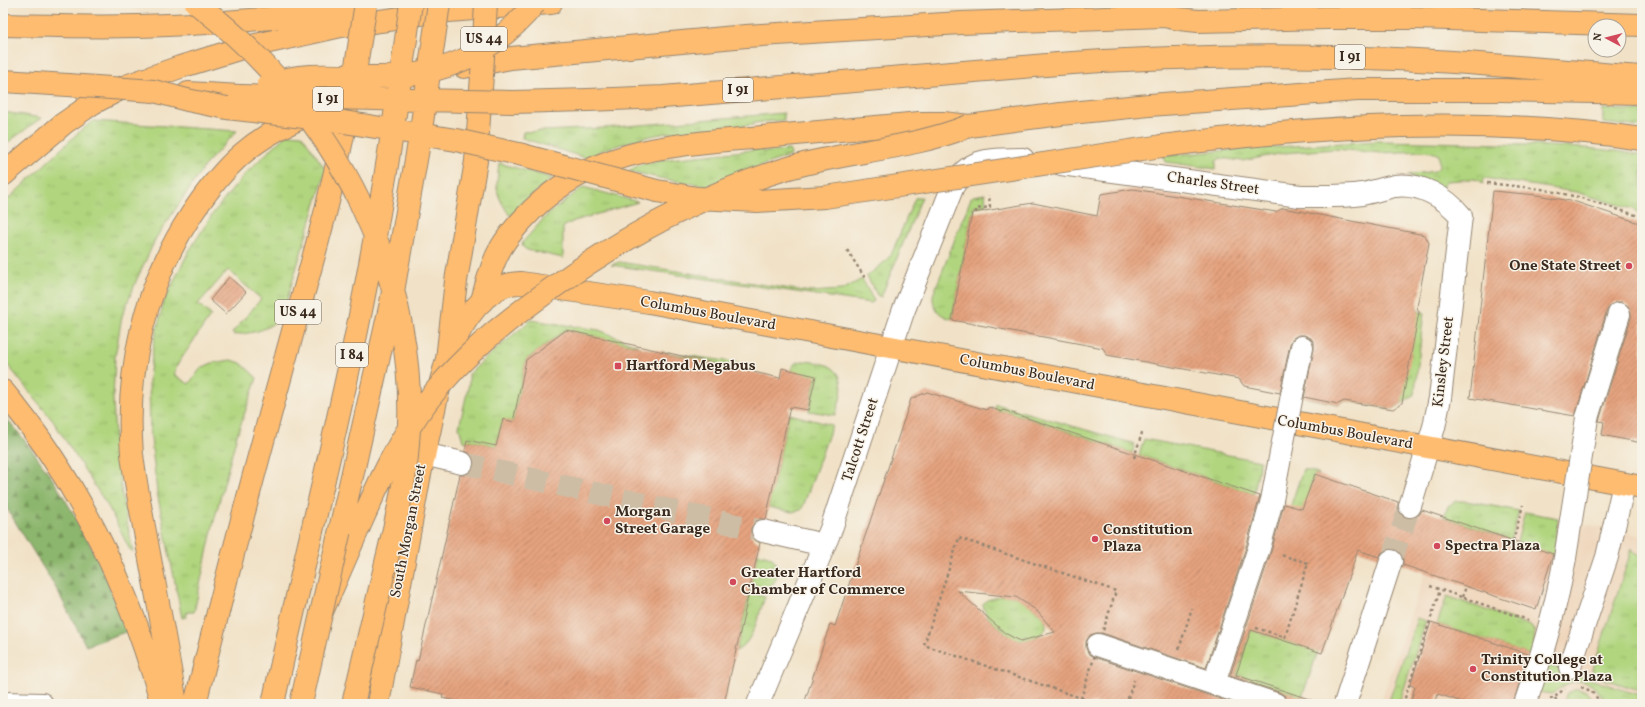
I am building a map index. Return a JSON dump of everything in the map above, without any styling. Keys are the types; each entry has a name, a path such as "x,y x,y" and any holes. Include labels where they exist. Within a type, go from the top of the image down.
{"main road":[{"path":"196,3 234,34 271,71 298,103 327,143 353,186 374,232 387,267 398,309 405,345 408,382 407,455 397,518 353,704"},
{"name":"US 44","path":"195,704 278,384 338,163 366,3"},
{"name":"US 44","path":"447,359 456,281 476,161 486,3"},
{"path":"240,96 271,83 303,76 324,74 370,77 396,76 442,68 477,54 491,46 515,25 535,3"},
{"path":"3,25 173,25 264,19 383,8 550,3"},
{"path":"1164,16 1180,11 1198,8 1334,3"},
{"path":"3,174 84,109 109,94 152,76 208,58 274,41 341,26 403,18 425,6"},
{"name":"I 84","path":"301,704 391,303 418,144 425,6"},
{"name":"I 84","path":"273,704 352,352 373,249 391,144 425,6"},
{"path":"176,704 138,497 132,455 131,394 137,350 148,308 158,279 185,225 202,200 221,176 242,154 262,138 303,117 378,90 438,74 511,58 668,42 817,31 961,23 1164,16 1198,21 1326,18 1415,18 1642,25"},
{"name":"I 91","path":"3,81 240,96 469,102 663,97 1058,64 1171,57 1325,56 1397,59 1642,77"},
{"path":"321,614 375,490 392,456 419,413 441,385 467,357 494,332 521,311 591,261 630,237 686,208 737,186 806,163 931,139 969,126 1061,114 1209,100 1357,90 1501,90 1642,93"},
{"path":"154,91 186,100 227,108 338,120 456,140 523,155 657,191 697,198 737,201 778,201 825,197 1162,146 1310,130 1398,126 1538,128 1642,138"},
{"path":"482,301 494,258 508,236 522,221 550,194 582,173 622,157 702,142 919,123 943,123 969,126"},
{"name":"Columbus Boulevard","path":"447,359 461,328 471,313 482,301 505,286 521,283 649,302 1182,403 1633,486"},
{"name":"South Morgan Street","path":"378,704 424,454 447,359"},
{"path":"3,391 49,450 79,498 104,546 138,627 162,704"}],"street":[{"name":"Charles Street","path":"960,174 976,163 1003,160 1024,160 1300,196 1365,194 1397,186 1410,187 1423,189 1438,196 1450,204 1461,216"},
{"name":"Talcott Street","path":"758,704 840,504 903,312 947,200 960,174"},
{"name":"Kinsley Street","path":"1410,506 1428,448 1440,398 1461,216"},
{"path":"1535,702 1541,658 1565,558 1586,418 1619,314"},
{"path":"1214,683 1259,548 1272,500 1302,347"},
{"path":"424,454 462,463"},
{"path":"1572,680 1607,557 1633,486"},
{"path":"763,531 824,544"},
{"path":"1345,704 1391,561"},
{"path":"1098,645 1275,704"},
{"path":"3,703 42,704"}],"path":[{"path":"1487,184 1541,189 1578,197 1642,218"},
{"path":"976,213 976,209 990,207 988,190"},
{"path":"848,250 865,278"},
{"path":"1134,458 1142,433"},
{"path":"1513,541 1523,505"},
{"path":"1081,698 1116,591 959,538 924,645 1081,698 1100,704"},
{"path":"1259,629 1285,637 1308,564 1289,557"},
{"path":"1430,586 1549,627"},
{"path":"1462,598 1466,586"},
{"path":"1403,704 1440,590"},
{"path":"1172,670 1192,608"},
{"path":"1535,702 1554,698 1572,680 1591,692 1602,704"},
{"path":"1554,698 1558,704"}],"shaded area":[{"path":"1456,501 1466,501 1525,512 1642,536 1642,704 1380,704 1448,506"}],"green space":[{"path":"1603,109 1642,111 1642,127 1603,123"},
{"path":"3,112 41,118 3,146"},
{"path":"784,113 784,120 753,123 753,125 666,133 642,138 599,151 592,160 522,138 523,132 604,128"},
{"path":"93,121 237,131 206,164 156,238 122,316 115,357 113,400 115,440 122,496 133,552 130,550 109,508 53,421 3,359 3,204 78,133"},
{"path":"287,134 302,135 326,170 282,316 260,330 234,335 232,333 261,299 228,270 198,304 211,315 177,365 174,375 189,384 201,368 212,363 231,360 241,363 257,378 237,435 214,521 194,612 187,612 186,617 182,618 157,492 150,429 149,379 154,341 164,301 189,251 214,212 245,174"},
{"path":"1378,141 1556,146 1599,149 1642,155 1642,214 1636,210 1576,192 1484,178 1483,184 1479,180 1473,179 1447,181 1441,189 1408,175 1435,171 1439,167 1439,155 1432,152 1381,153 1335,149 1284,153 1242,161 1221,158 1216,161 1216,169 1166,162 1163,156 1242,149"},
{"path":"762,149 763,152 789,150 791,154 790,156 730,176 709,186 664,179 629,171 639,165 660,160"},
{"path":"499,163 552,178 522,203 510,216 497,191"},
{"path":"583,187 638,202 574,221 563,227 563,258 527,250 523,247 522,243 546,216"},
{"path":"985,194 986,205 973,207 974,213 972,213 952,319 940,314 935,308 933,295 971,198 973,196"},
{"path":"922,197 881,297 877,295 867,276 891,255 915,198"},
{"path":"619,262 810,292 842,290 862,279 874,301 871,303 611,265"},
{"path":"1417,307 1419,312 1424,312 1415,390 1413,396 1393,409 1345,401 1338,404 1307,398 1304,393 1305,388 1308,385"},
{"path":"531,320 599,330 641,347 565,330 526,360 513,422 503,420 496,446 468,440 467,442 463,441 459,427 469,384 469,374"},
{"path":"662,352 740,363 741,369"},
{"path":"797,362 817,362 828,365 837,372 840,377 842,390 835,415 809,411 816,377 791,371"},
{"path":"996,404 1135,444 1132,453 1003,410 1003,412 995,409"},
{"path":"3,414 44,467 75,516 100,564 128,631 86,646 57,590 3,502"},
{"path":"789,414 832,425 804,504 801,510 792,512 768,507"},
{"path":"1144,439 1260,461 1254,494 1139,455"},
{"path":"1303,469 1318,473 1319,475 1315,474 1310,487 1307,517 1289,511"},
{"path":"1456,501 1466,501 1519,511 1511,540 1444,517 1448,506"},
{"path":"1525,512 1558,518 1555,555 1517,542"},
{"path":"1632,548 1634,553 1642,557 1642,691 1591,675"},
{"path":"758,553 771,557 775,561 778,570 778,575 774,583 766,590 751,583"},
{"path":"1351,556 1302,697 1236,675 1251,630 1298,645"},
{"path":"750,591 765,597 751,635 742,647 736,651"},
{"path":"1005,595 1021,599 1039,613 1046,626 1043,633 1035,638 1021,640 1015,639 1008,636 991,621 985,612 983,604 987,600"},
{"path":"1447,596 1531,626 1535,631 1533,656 1437,624"},
{"path":"1417,618 1426,621 1399,704 1388,704"},
{"path":"1547,665 1639,695 1637,702 1632,701 1631,704 1606,704 1595,688 1589,684 1578,681 1567,684 1552,694 1537,692"},
{"path":"1577,689 1586,691 1597,704 1567,704 1565,699 1566,694"}],"building":[{"path":"1133,189 1276,212 1283,208 1425,235 1429,243 1417,307 1419,312 1402,403 1393,409 1344,401 1338,404 1304,397 1314,343 1311,338 1304,335 1298,335 1293,338 1290,344 1280,393 1244,386 1239,379 1107,355 1103,348 952,320 972,213 1033,203 1097,216 1101,194"},
{"path":"1493,191 1537,195 1576,202 1642,224 1642,443 1602,435 1604,422 1599,421 1631,318 1631,312 1628,306 1622,302 1616,302 1607,310 1575,416 1470,398"},
{"path":"229,277 246,292 226,314 210,300"},
{"name":"Morgan Street Garage","path":"566,330 780,378 782,368 816,376 808,410 790,407 766,519 759,519 751,528 751,535 760,543 724,704 470,704 442,698 443,694 410,687 416,660 418,661 460,475 465,475 471,472 474,465 474,460 471,454 465,451 467,440 496,446 503,419 513,422 526,360"},
{"name":"Constitution Plaza","path":"927,392 987,410 989,407 1002,412 1003,410 1260,496 1247,544 1206,668 1102,633 1090,635 1086,641 1088,653 1094,657 1235,704 804,704 830,624 835,626 911,399","holes":["958,591 1016,597 1036,610 1055,632 1021,641 1005,633"]},
{"path":"1315,474 1398,502 1398,509 1401,515 1406,518 1413,518 1419,515 1422,510 1553,554 1536,610 1403,565 1403,558 1395,549 1388,549 1382,552 1379,557 1358,550 1322,653 1251,630 1236,675 1312,700 1312,704 1287,704 1285,696 1279,692 1230,676 1271,552 1284,504 1302,509"},
{"name":"Trinity College at Constitution Plaza","path":"1431,622 1528,654 1513,704 1468,704 1438,694 1435,704 1410,704 1415,687 1410,685"}],"tunnel":[{"path":"462,463 763,531"},
{"path":"1391,561 1410,506"}],"place":[{"name":"One State Street","path":"1629,266"},
{"name":"Hartford Megabus","path":"618,366"},
{"name":"Morgan Street Garage","path":"607,521"},
{"name":"Constitution Plaza","path":"1095,539"},
{"name":"Spectra Plaza","path":"1437,546"},
{"name":"Greater Hartford Chamber of Commerce","path":"733,582"},
{"name":"Trinity College at Constitution Plaza","path":"1473,669"}]}
